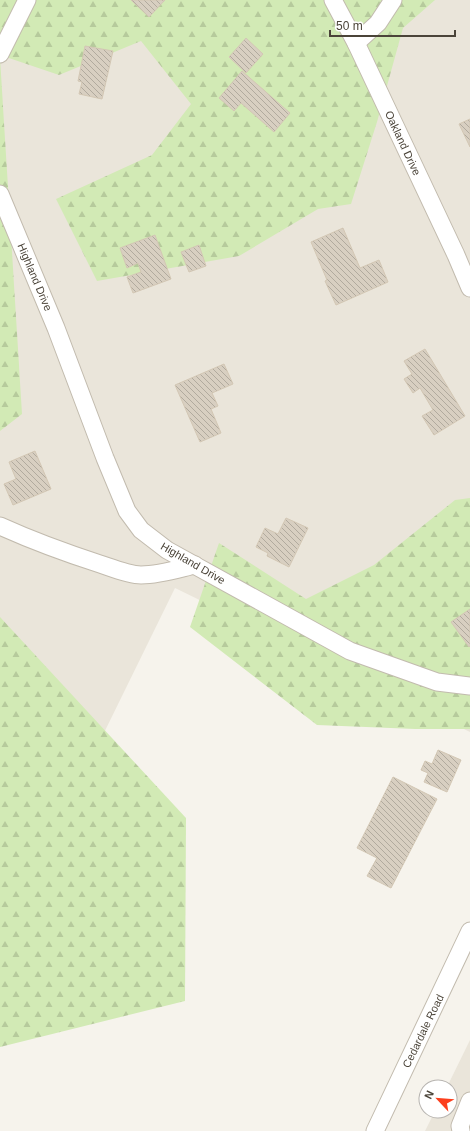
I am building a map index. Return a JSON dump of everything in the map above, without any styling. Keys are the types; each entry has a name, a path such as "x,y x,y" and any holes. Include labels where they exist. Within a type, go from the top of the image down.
{"street":[{"path":"0,54 27,0"},
{"name":"Oakland Drive","path":"333,0 356,43 456,255 470,288"},
{"path":"356,43 378,23 393,0"},
{"name":"Highland Drive","path":"0,194 56,328 105,458 128,511 141,530 167,550 350,651 437,682 470,686"},
{"path":"0,526 32,541 112,568 140,575 165,572 195,565"},
{"name":"Cedardale Road","path":"375,1131 470,931"},
{"path":"461,1131 460,1126 470,1101"}],"shaded area":[{"path":"0,0 470,0 470,732 175,588 73,796 0,760"},
{"path":"470,1040 470,1131 425,1131 431,1119 458,1119 458,1079 451,1079"}],"green space":[{"path":"0,0 435,0 403,28 377,122 351,204 318,209 239,256 97,281 56,199 152,155 191,104 141,41 59,75 0,55"},
{"path":"0,58 22,414 0,431"},
{"path":"470,498 470,729 415,729 317,725 190,627 219,543 306,599 374,565 455,500"},
{"path":"0,617 186,818 185,1001 0,1047"}],"building":[{"path":"131,0 165,0 149,17"},
{"path":"246,38 263,54 246,73 229,57"},
{"path":"85,46 113,51 102,99 79,94 82,82 78,81"},
{"path":"242,71 290,113 274,132 241,103 234,111 219,98"},
{"path":"470,119 470,147 459,124"},
{"path":"343,228 360,268 379,260 388,282 336,305 325,281 327,280 311,242"},
{"path":"155,235 171,279 133,293 127,277 141,272 138,263 127,268 120,248"},
{"path":"199,245 206,266 189,272 181,252"},
{"path":"425,349 465,416 434,435 422,416 433,410 420,388 413,393 404,379 412,374 404,361"},
{"path":"224,364 233,384 212,393 218,406 211,409 221,433 200,442 175,385"},
{"path":"35,451 51,489 13,505 4,484 16,479 9,462"},
{"path":"286,518 308,528 289,567 267,556 268,553 256,547 265,528 278,534"},
{"path":"470,609 470,646 469,647 451,622"},
{"path":"438,750 461,760 447,792 424,782 428,773 421,770 425,761 432,764"},
{"path":"393,777 437,799 391,888 367,876 377,858 357,848"}]}
